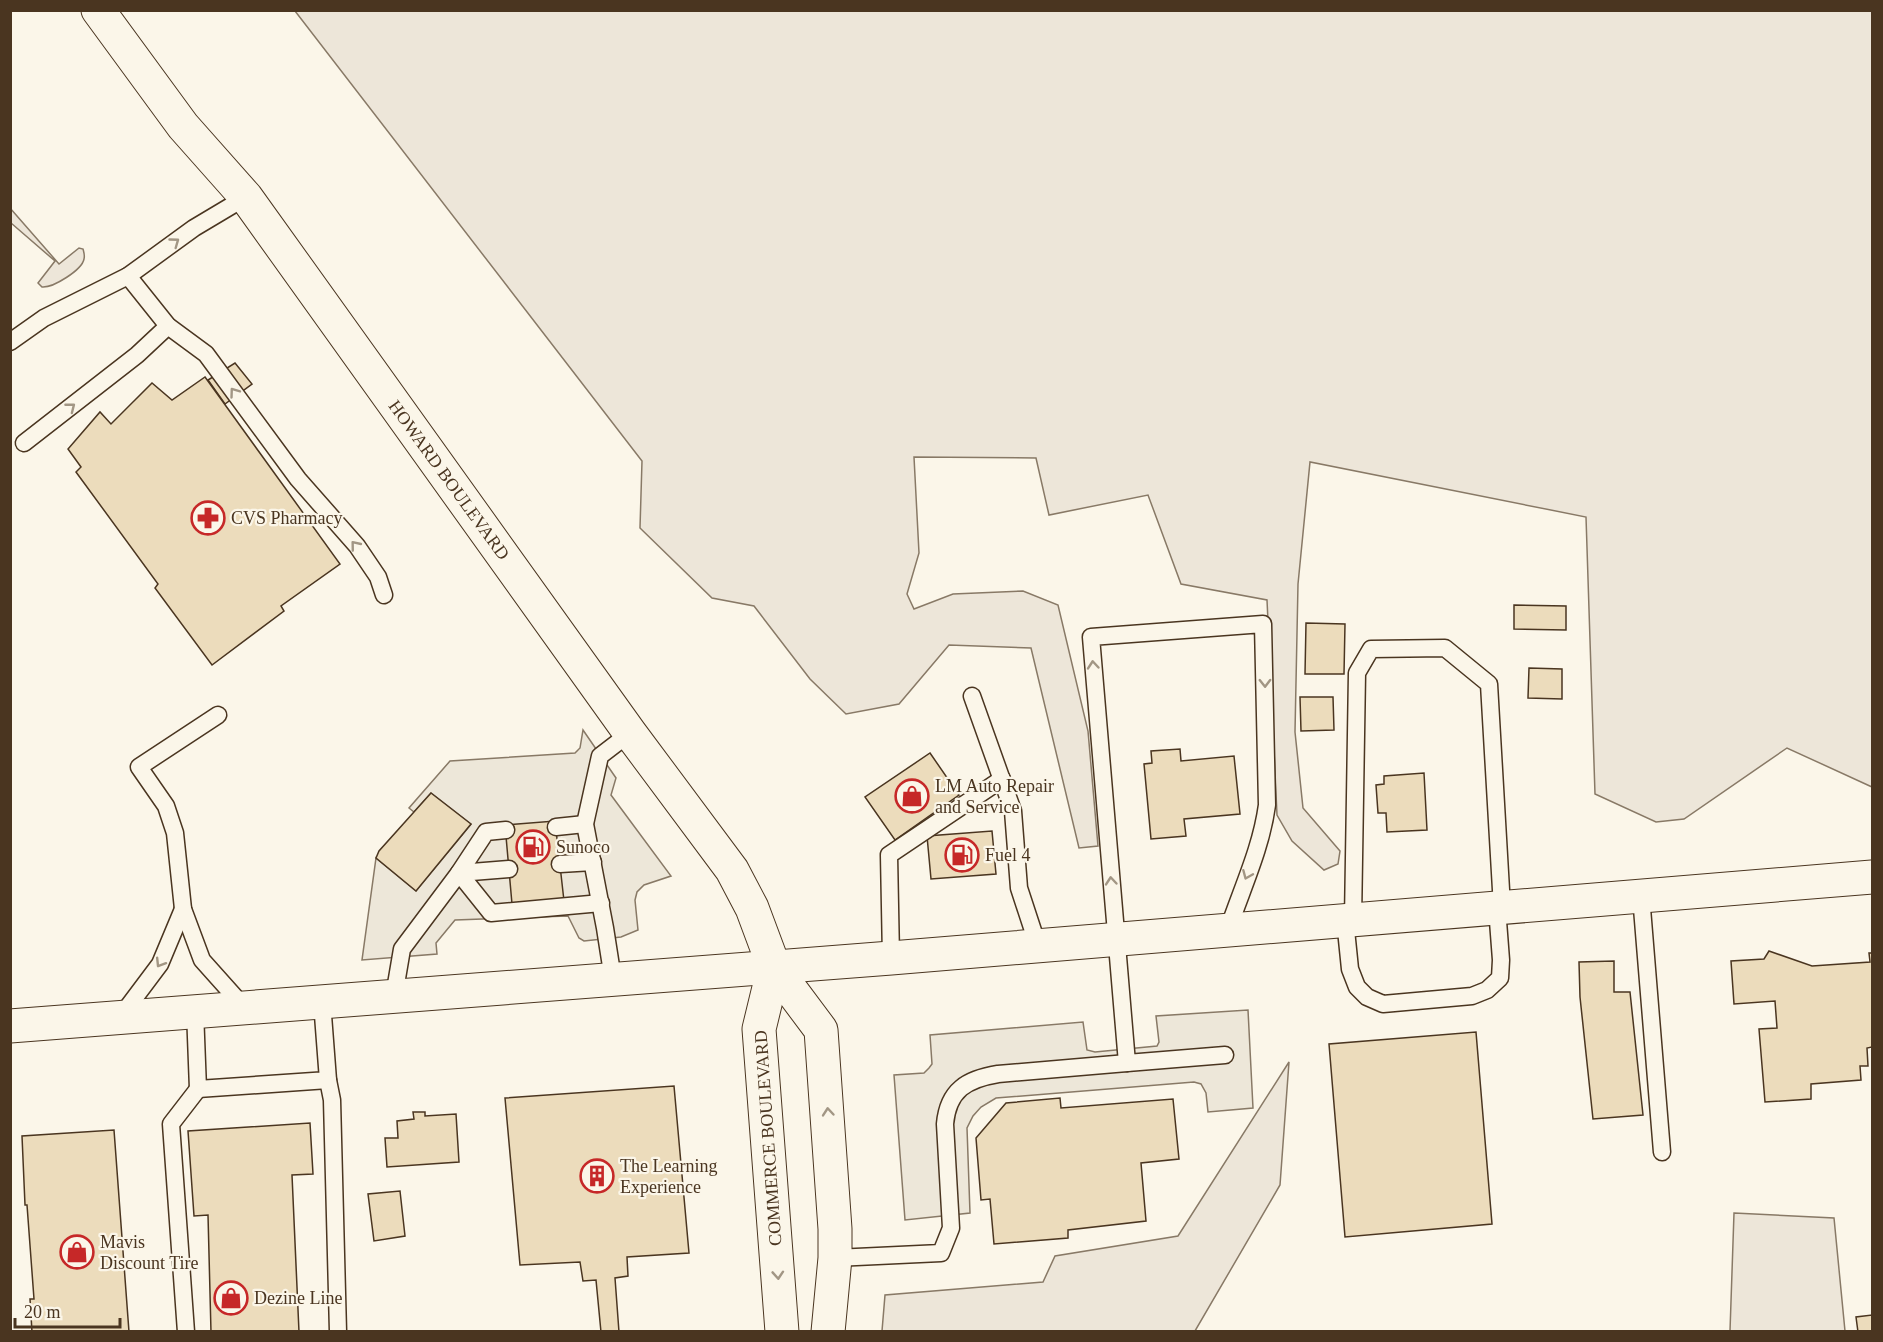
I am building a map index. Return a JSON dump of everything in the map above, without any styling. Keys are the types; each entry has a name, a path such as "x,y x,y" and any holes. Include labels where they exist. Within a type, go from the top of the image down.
{"main road":[{"name":"HOWARD BOULEVARD","path":"98,10 183,126 246,197 630,732 732,870 752,908 774,967"},
{"path":"10,1026 891,958 1872,877"},
{"path":"774,967 821,1030 833,1170 835,1258 828,1332"},
{"name":"COMMERCE BOULEVARD","path":"774,967 759,1029 782,1332"}],"lane":[{"path":"10,342 45,318 128,276 194,228 246,197"},
{"path":"128,276 168,326 206,354 298,479 357,546 378,577 384,595"},
{"path":"24,443 137,355 168,326"},
{"path":"1127,1063 1091,637 1263,624 1267,805 1256,855 1228,930"},
{"path":"1445,648 1489,684 1500,907 1500,978 1487,990 1472,996 1383,1004 1367,997 1357,987 1350,969 1349,920 1357,673 1371,649 1445,648"},
{"path":"972,696 1013,811 1019,888 1038,946"},
{"path":"218,715 139,767 166,806 175,833 183,909 202,960 244,1008"},
{"path":"613,979 585,824 600,756 630,732"},
{"path":"891,958 889,855 1002,779"},
{"path":"556,827 585,824"},
{"path":"394,996 402,949 459,873 486,832 506,830"},
{"path":"560,864 593,862"},
{"path":"459,873 509,869"},
{"path":"459,873 491,913 601,903"},
{"path":"1641,896 1662,1152"},
{"path":"120,1017 160,964 183,909"},
{"path":"322,1002 328,1080 332,1100 338,1332"},
{"path":"186,1332 171,1124 198,1089 195,1011"},
{"path":"835,1258 941,1253 951,1228 946,1111 959,1089 969,1082 998,1074 1225,1055"},
{"path":"198,1089 328,1080"}],"shaded area":[{"path":"295,11 1872,11 1872,787 1787,748 1684,819 1656,822 1595,794 1586,517 1310,462 1298,584 1295,732 1303,808 1340,851 1338,864 1324,870 1292,841 1277,815 1267,600 1181,584 1148,495 1049,515 1036,458 914,457 919,553 907,594 914,609 953,594 1023,591 1058,605 1088,731 1098,846 1079,848 1031,648 949,645 899,704 846,714 810,679 754,606 712,598 640,528 642,461"},
{"path":"10,208 59,264 79,248 83,249 84,259 78,268 53,285 42,287 38,283 55,261 11,223"},
{"path":"583,730 616,778 611,795 671,876 644,885 637,892 635,900 638,930 621,937 584,941 579,938 568,916 455,920 436,943 437,954 362,960 376,858 416,891 471,824 431,793 414,812 409,808 450,761 575,753 580,748"},
{"path":"1248,1010 1253,1108 1208,1112 1206,1093 1201,1084 1194,1082 996,1098 981,1107 967,1128 970,1213 905,1220 894,1075 924,1073 929,1068 932,1064 930,1035 1083,1022 1087,1050 1095,1052 1157,1046 1159,1042 1156,1016"},
{"path":"1289,1062 1280,1185 1195,1331 882,1331 885,1295 1043,1282 1055,1256 1178,1236"},
{"path":"1734,1213 1834,1218 1845,1331 1730,1331"}],"building":[{"path":"235,363 252,384 225,404 208,380"},
{"name":"CVS Pharmacy","path":"205,377 340,564 281,606 284,611 212,665 155,588 158,584 76,472 81,467 68,449 100,412 111,424 152,383 172,400"},
{"path":"1514,605 1566,606 1566,630 1514,629"},
{"path":"1306,623 1345,624 1344,674 1305,674"},
{"path":"1529,668 1562,669 1562,699 1528,698"},
{"path":"1300,697 1333,697 1334,730 1301,731"},
{"path":"1180,749 1181,761 1234,756 1240,814 1184,819 1186,836 1151,839 1144,764 1152,763 1151,751"},
{"name":"LM Auto Repair and Service","path":"930,753 959,795 895,840 865,797"},
{"path":"1424,773 1427,830 1387,832 1386,813 1378,813 1376,785 1384,784 1384,776"},
{"path":"431,793 471,824 416,891 376,858 379,851"},
{"name":"Sunoco","path":"555,821 564,901 512,904 505,825"},
{"name":"Fuel 4","path":"992,831 996,874 931,879 927,836"},
{"path":"1769,951 1812,966 1870,962 1869,953 1872,953 1872,1047 1867,1048 1868,1066 1860,1066 1861,1080 1811,1084 1811,1099 1765,1102 1759,1029 1777,1028 1775,1001 1734,1004 1731,961 1764,959"},
{"path":"1614,961 1614,992 1630,992 1643,1115 1593,1119 1580,997 1579,962"},
{"path":"1476,1032 1492,1224 1345,1237 1329,1044"},
{"name":"The Learning Experience","path":"674,1086 689,1253 627,1257 628,1276 615,1278 619,1332 601,1332 596,1280 583,1281 580,1262 520,1265 505,1098"},
{"path":"1060,1098 1061,1108 1173,1099 1179,1159 1141,1163 1146,1221 1068,1230 1068,1238 994,1244 990,1199 981,1200 976,1138 1006,1103"},
{"path":"413,1112 425,1112 425,1116 456,1114 459,1162 387,1167 385,1138 398,1138 397,1121 414,1119"},
{"path":"310,1123 313,1174 292,1175 299,1332 211,1332 208,1215 194,1216 188,1131"},
{"name":"Mavis Discount Tire","path":"114,1130 129,1332 32,1332 30,1299 34,1299 27,1205 25,1205 22,1136"},
{"path":"400,1191 405,1236 374,1241 368,1194"},
{"path":"1872,1315 1872,1332 1858,1332 1856,1317"}],"place":[{"name":"CVS Pharmacy","path":"208,518"},
{"name":"LM Auto Repair and Service","path":"912,796"},
{"name":"Sunoco","path":"533,847"},
{"name":"Fuel 4","path":"962,855"},
{"name":"The Learning Experience","path":"597,1176"},
{"name":"Mavis Discount Tire","path":"77,1252"},
{"name":"Dezine Line","path":"231,1298"}]}
